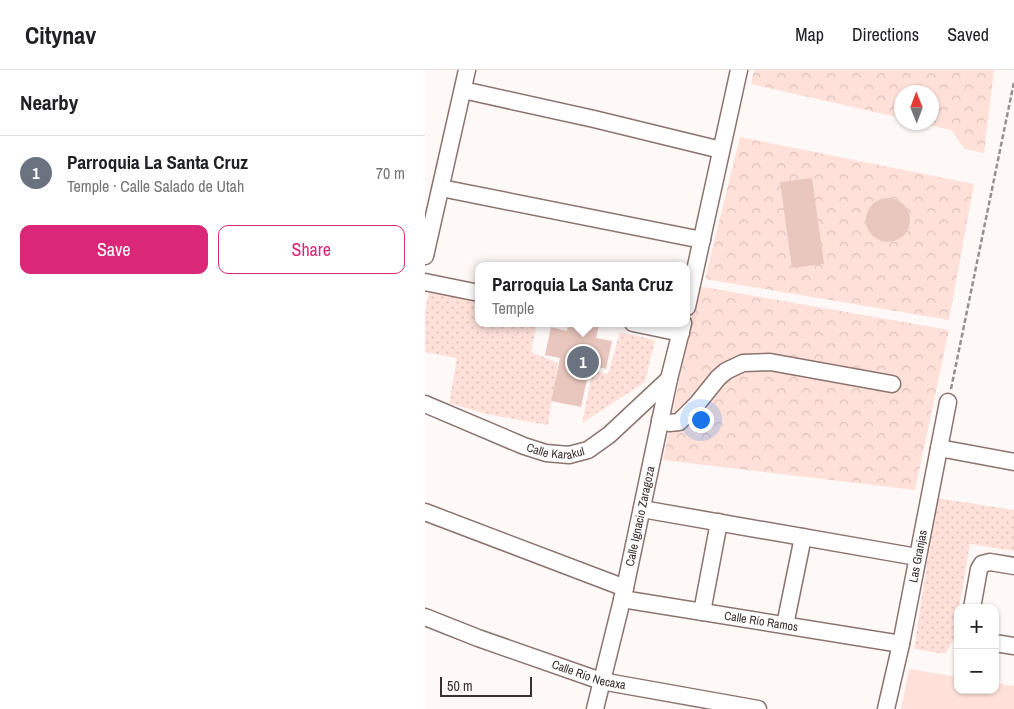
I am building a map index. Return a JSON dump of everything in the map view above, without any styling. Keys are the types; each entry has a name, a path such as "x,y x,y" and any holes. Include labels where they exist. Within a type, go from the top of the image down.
{"street":[{"path":"425,256 467,70"},
{"path":"690,293 739,70"},
{"path":"463,90 721,150"},
{"path":"441,188 702,240"},
{"path":"425,282 475,291"},
{"name":"Calle Ignacio Zaragoza","path":"595,709 624,593 660,420 682,328"},
{"path":"660,420 669,423 679,422 697,404 718,378 726,371 743,363 770,362 892,384"},
{"name":"Calle Karakul","path":"425,404 524,446 546,453 569,455 589,450 609,436 669,380"},
{"name":"Las Granjas","path":"886,709 901,644 949,402"},
{"path":"939,448 1014,462"},
{"path":"642,509 917,557"},
{"name":"Calle Río Ramos","path":"425,512 624,593 702,612 901,644"},
{"path":"702,612 719,522"},
{"path":"785,625 803,537"},
{"path":"973,604 979,569 985,562 1014,566"},
{"name":"Calle Río Necaxa","path":"425,617 478,638 601,681 758,709"},
{"path":"999,644 1014,646"}],"path":[{"path":"949,402 1014,82"}],"green space":[{"path":"754,70 994,70 984,153 965,149 951,130 939,127 939,85 894,85 894,116 751,84"},
{"path":"740,137 974,184 949,320 705,279"},
{"path":"698,286 949,330 915,490 663,460"},
{"path":"430,288 475,297 475,327 536,327 531,352 558,363 548,425 486,414 449,403 457,358 425,352 425,312"},
{"path":"620,332 655,340 645,382 582,423 593,370 608,374"},
{"path":"937,498 1014,510 1014,551 970,544 960,604 954,604 954,639 945,654 914,649"},
{"path":"909,669 954,676 954,694 999,694 999,684 1014,686 1014,709 901,709"}],"building":[{"path":"812,178 824,264 792,268 780,182"},
{"path":"884,198 892,198 904,204 910,220 904,236 892,242 884,242 872,236 866,224 866,216 872,204"},
{"path":"551,327 567,331 568,327 599,327 596,338 612,341 606,369 590,365 581,407 551,401 560,358 545,355"}],"place":[{"name":"Parroquia La Santa Cruz","path":"583,362"}]}
